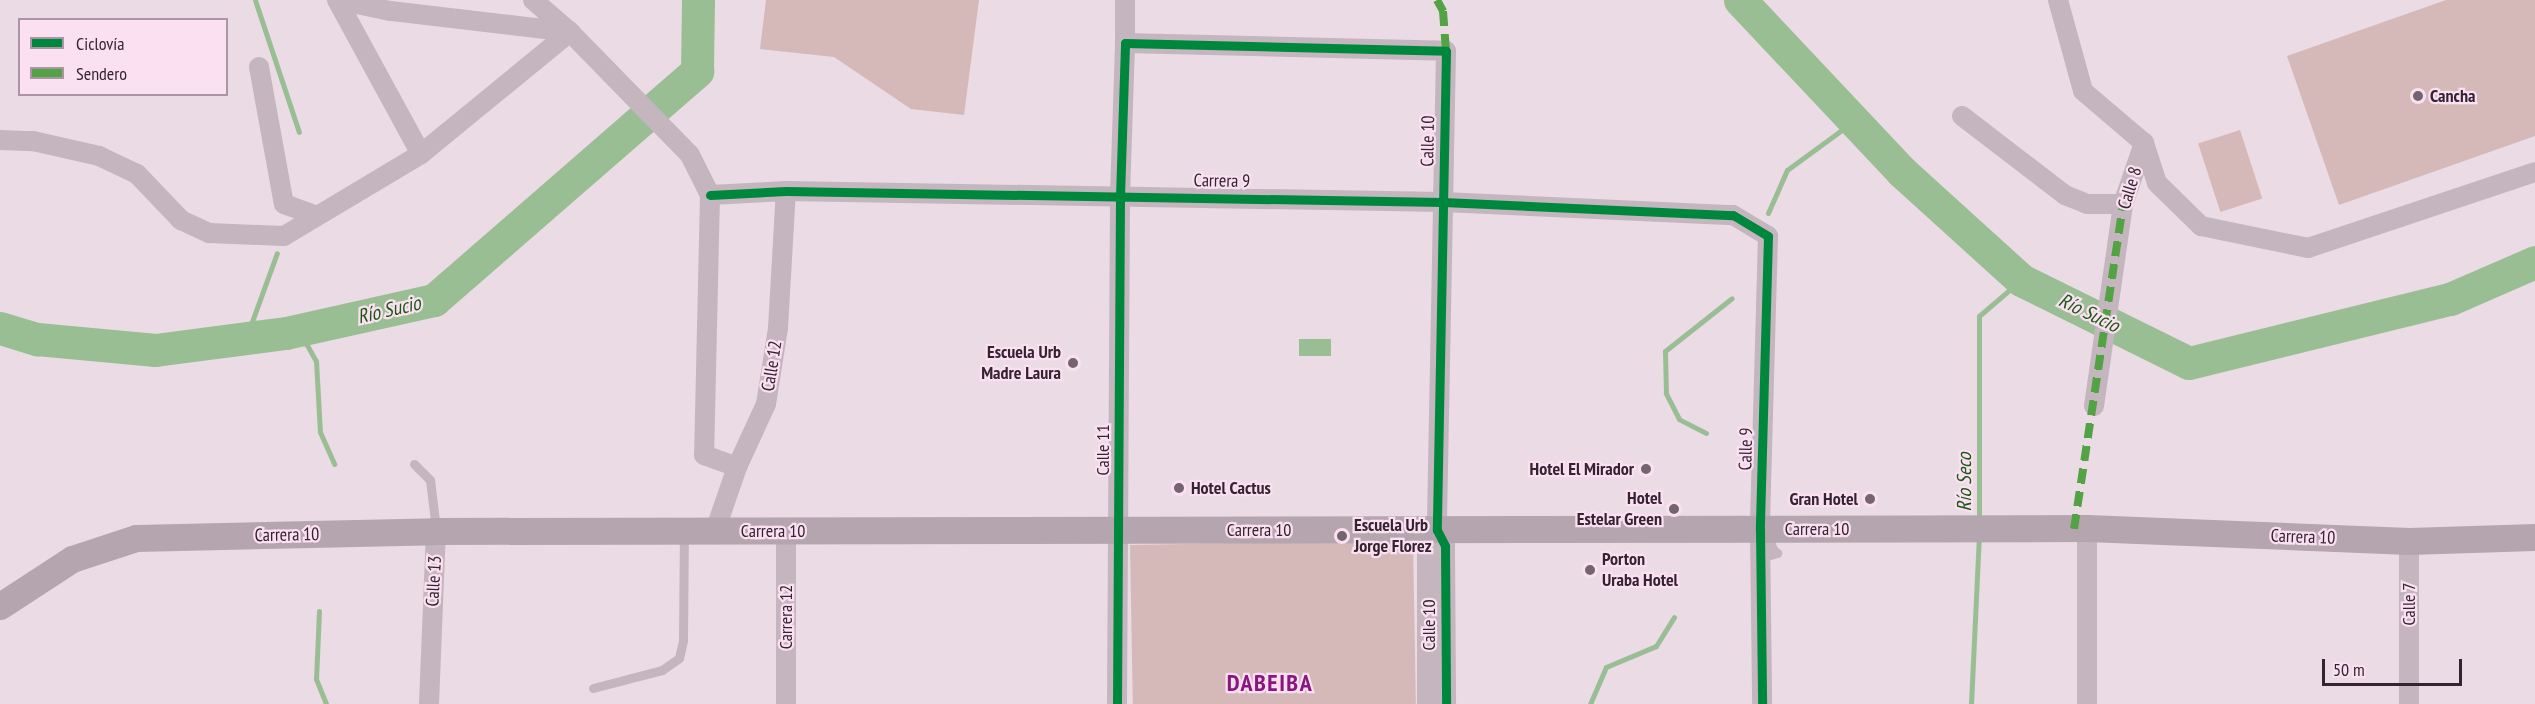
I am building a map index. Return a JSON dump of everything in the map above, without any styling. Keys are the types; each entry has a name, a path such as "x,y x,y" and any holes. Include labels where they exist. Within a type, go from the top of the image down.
{"main road":[{"name":"Carrera 10","path":"0,606 72,559 136,538 436,531 1765,529 1809,533 2087,528 2409,540 2535,537"}],"street":[{"path":"338,0 390,11 570,32"},
{"path":"338,0 421,154"},
{"path":"533,0 619,80 690,154 710,195 704,455 737,467"},
{"path":"1120,196 1125,0"},
{"name":"Calle 8","path":"2058,0 2083,91 2144,143 2122,204 2094,406"},
{"path":"0,140 33,141 99,156 137,174 181,220 209,233 284,236 314,215 421,154 570,32"},
{"name":"Calle 10","path":"1125,43 1446,51 1437,530 1445,546 1446,704"},
{"path":"259,67 284,204 314,215"},
{"path":"1962,116 2065,195 2087,204 2122,204"},
{"path":"2144,143 2157,183 2201,226 2308,248 2535,172"},
{"name":"Carrera 9","path":"710,195 786,191 1443,201 1733,215"},
{"name":"Calle 12","path":"715,531 737,467 766,404 778,328 786,191"},
{"name":"Calle 11","path":"1117,704 1120,530 1120,196"},
{"name":"Calle 9","path":"1733,215 1768,236 1765,529 1761,558 1762,704"},
{"path":"2087,528 2087,704"},
{"name":"Calle 10","path":"1426,704 1427,544 1437,530"},
{"name":"Calle 13","path":"429,704 436,531"},
{"name":"Carrera 12","path":"786,531 786,704"},
{"name":"Calle 7","path":"2409,540 2409,704"}],"lane":[{"name":"Calle 13","path":"414,464 430,480 436,531"},
{"path":"593,688 662,670 679,658 683,640 684,531"}],"shaded area":[{"path":"766,0 979,0 964,115 911,109 834,57 760,49"},
{"name":"Cancha","path":"2446,0 2535,0 2535,136 2339,205 2287,56"},
{"path":"2240,130 2262,198 2220,212 2198,144"},
{"path":"1299,339 1331,339 1331,356 1299,356"},
{"path":"1413,540 1416,704 1133,704 1130,545"}],"waterway":[{"path":"255,0 299,132"},
{"name":"Río Sucio","path":"0,328 37,339 155,350 286,333 434,300 697,71 698,0"},
{"name":"Río Sucio","path":"1740,0 1901,171 2021,280 2189,363 2450,299 2535,262"},
{"path":"1768,213 1787,170 1854,121"},
{"path":"246,338 277,253"},
{"name":"Río Seco","path":"1979,520 1979,316 2021,280"},
{"path":"1706,433 1679,419 1666,393 1665,351 1732,298"},
{"path":"293,332 307,345 316,361 320,432 334,464"},
{"name":"Río Seco","path":"1971,704 1979,535"},
{"path":"319,611 316,679 326,704"},
{"path":"1590,704 1606,667 1656,646 1674,617"}],"marked path":[{"path":"1437,0 1443,11 1446,51"},
{"path":"2074,529 2123,204"}],"cycle path":[{"path":"1117,704 1120,196 1125,43 1446,51 1437,530 1445,546 1446,704"},
{"path":"710,195 786,191 1443,202 1733,215 1768,236 1760,529 1762,704"}],"place":[{"name":"Cancha","path":"2418,96"},
{"name":"Escuela Urb Madre Laura","path":"1073,363"},
{"name":"Hotel El Mirador","path":"1646,469"},
{"name":"Hotel Cactus","path":"1179,488"},
{"name":"Gran Hotel","path":"1870,499"},
{"name":"Hotel Estelar Green","path":"1674,509"},
{"name":"Escuela Urb Jorge Florez","path":"1342,536"},
{"name":"Porton Uraba Hotel","path":"1590,570"}],"district":[{"name":"DABEIBA","path":"1270,683"}]}
